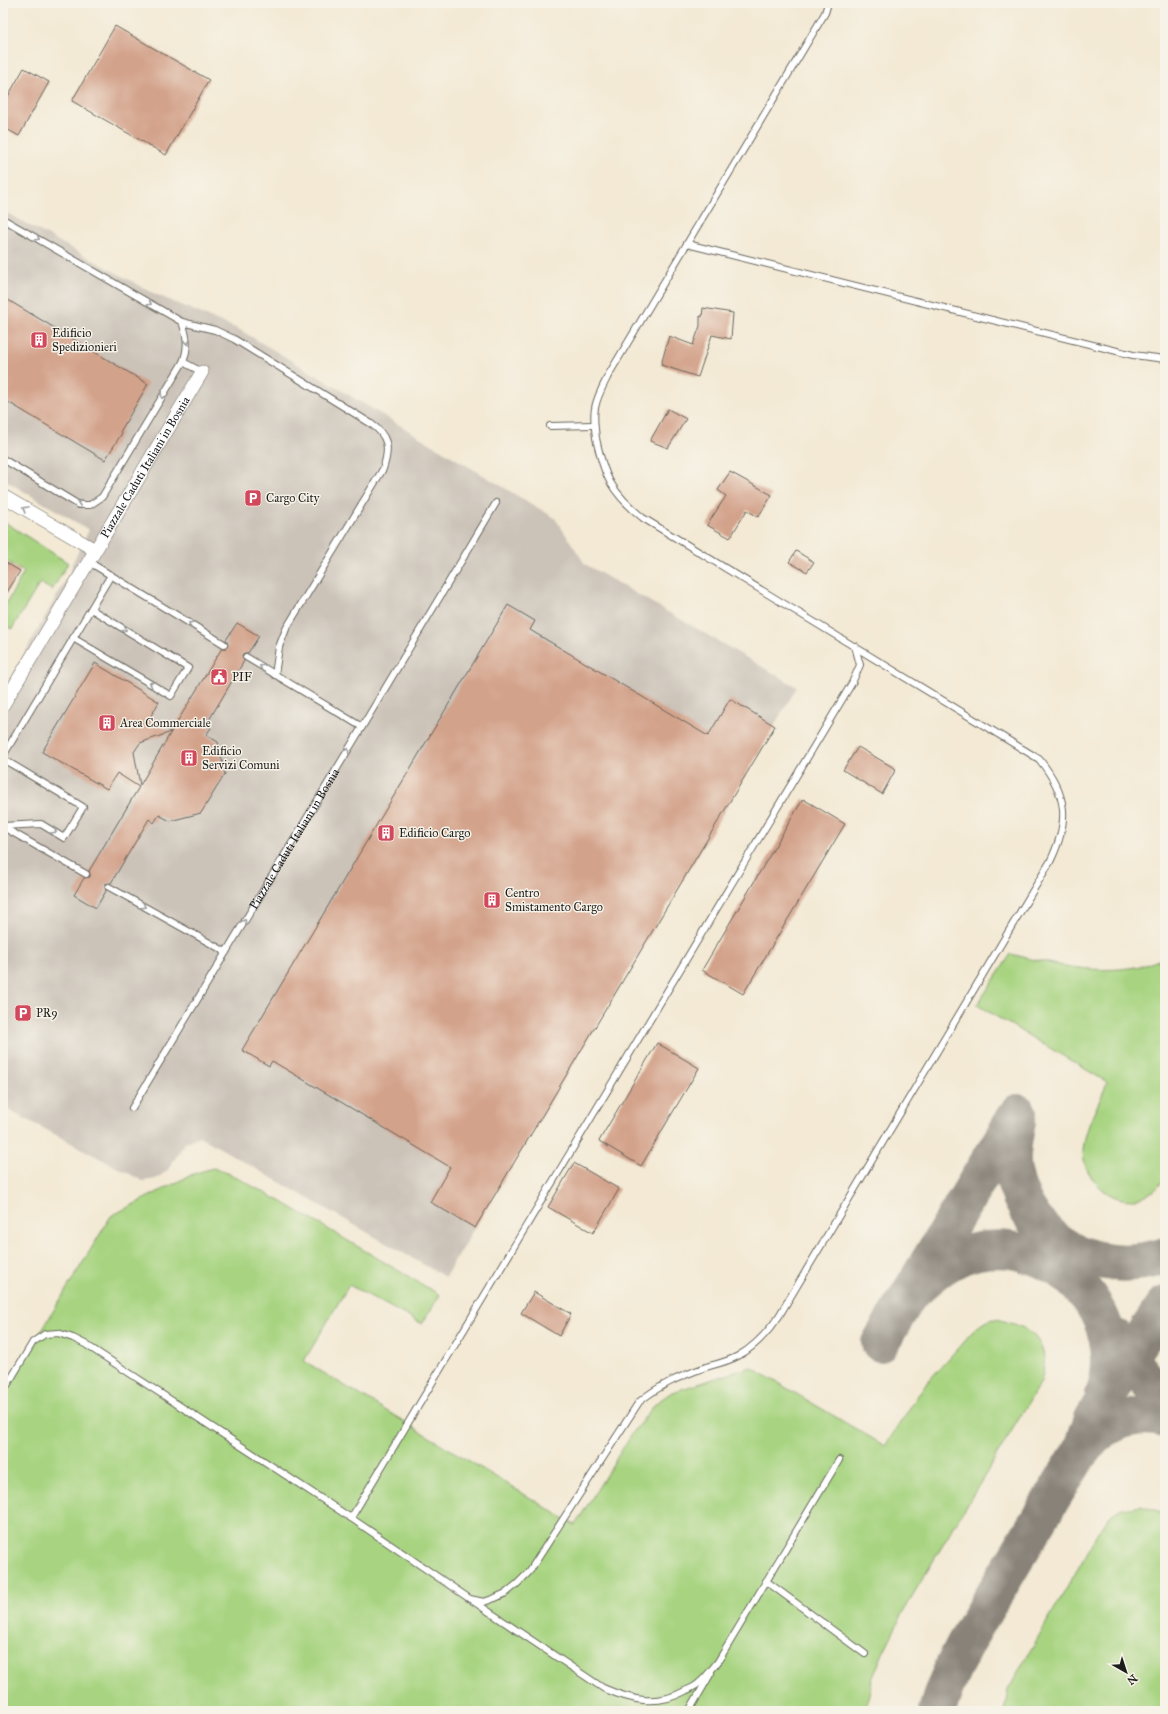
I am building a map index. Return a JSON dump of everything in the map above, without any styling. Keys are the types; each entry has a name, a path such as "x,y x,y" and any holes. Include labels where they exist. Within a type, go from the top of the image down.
{"street":[{"name":"Piazzale Caduti Italiani in Bosnia","path":"3,705 202,372"},
{"path":"3,496 95,550"}],"lane":[{"path":"470,1599 484,1602 506,1593 529,1572 639,1402 653,1390 675,1379 737,1357 756,1344 767,1333 779,1316 1050,862 1058,846 1064,821 1063,808 1056,782 1039,759 643,518 629,506 606,478 599,458 594,425 595,408 609,374 825,13 828,3"},
{"path":"3,218 182,322 215,330 234,339 370,423 384,435 386,442 385,462 380,473 282,638 277,657 275,675"},
{"path":"687,244 1133,355 1165,359"},
{"path":"3,459 79,505 90,505 102,497 183,362 187,353 188,344 182,322"},
{"path":"183,362 202,372"},
{"path":"550,426 594,425"},
{"name":"Piazzale Caduti Italiani in Bosnia","path":"132,1108 496,504"},
{"path":"88,561 224,644"},
{"path":"3,826 41,824 64,838 83,807 3,757 111,575"},
{"path":"73,638 171,696 188,668 91,609"},
{"path":"3,628 3,637"},
{"path":"351,1518 852,683 860,665 855,646"},
{"path":"246,657 362,727"},
{"path":"3,826 86,874"},
{"path":"109,887 226,952"},
{"path":"3,1392 33,1342 45,1334 58,1334 74,1338 351,1518 603,1688 624,1697 644,1700 662,1700 680,1694 698,1684 721,1658"},
{"path":"689,1711 839,1460"},
{"path":"766,1581 865,1654"}],"shaded area":[{"name":"Cargo City","path":"3,211 155,294 240,330 555,518 585,564 797,687 445,1277 199,1136 185,1143 167,1171 156,1179 143,1181 3,1107 3,691 71,571 72,564 89,530 3,479"}],"green space":[{"path":"3,521 68,563 52,590 40,583 12,629 3,624 3,605 5,606 24,572 3,559"},
{"path":"1011,954 1060,965 1094,969 1128,968 1145,965 1165,958 1165,1179 1147,1195 1136,1199 1125,1200 1104,1191 1089,1173 1085,1162 1083,1151 1086,1133 1107,1082 977,1005"},
{"path":"213,1168 230,1174 282,1202 440,1295 422,1324 349,1285 304,1361 575,1525 631,1435 656,1403 672,1392 751,1367 885,1446 924,1386 974,1330 989,1320 998,1319 1019,1326 1030,1332 1038,1340 1044,1356 1044,1367 1041,1382 908,1603 873,1677 865,1711 3,1711 3,1394 111,1216 193,1174"},
{"path":"1142,1505 1161,1512 1165,1517 1165,1711 1004,1711 1008,1689 1108,1517 1121,1508"}],"building":[{"path":"115,26 209,80 166,155 72,101"},
{"path":"24,68 49,82 19,136 3,127 3,105"},
{"name":"Edificio Spedizionieri","path":"3,297 148,384 120,432 122,433 105,460 3,399"},
{"path":"703,308 733,313 731,339 712,335 698,377 661,365 669,336 693,345 700,326 700,316 702,317"},
{"path":"668,409 686,419 668,448 650,441"},
{"path":"730,472 772,495 758,517 747,510 730,538 707,525 726,496 718,490"},
{"path":"796,551 814,562 807,572 789,562"},
{"path":"3,561 20,571 3,599"},
{"name":"Centro Smistamento Cargo","path":"508,605 535,621 530,630 708,736 730,699 775,726 475,1228 430,1202 450,1167 272,1061 269,1066 242,1050"},
{"path":"237,623 259,636 248,653 244,653 242,655 244,661 206,725 211,728 206,735 218,742 225,774 201,813 170,821 159,815 154,823 149,819 111,883 105,884 106,891 96,908 74,895 84,878 90,877 89,871 139,787 117,773 107,789 42,752 95,663 159,702 149,719 171,732 222,648 226,648 228,646 226,640","holes":["171,732 140,785 134,752 140,743"]},
{"path":"858,747 896,769 882,794 843,770"},
{"path":"803,799 845,824 743,994 702,970"},
{"path":"657,1043 699,1068 641,1166 599,1141"},
{"path":"574,1163 619,1189 593,1233 548,1207"},
{"path":"534,1292 571,1314 559,1336 521,1313"}],"taxiway":[{"path":"880,1343 1018,1113"},
{"path":"1017,1121 1012,1153 1013,1172 1021,1197 1034,1219 1050,1236 1069,1249 1091,1258 1115,1262 1140,1262 1165,1256"},
{"path":"910,1294 925,1280 950,1262 959,1257 979,1251 1008,1250 1035,1257 1060,1270 1081,1288 1097,1311 1107,1337 1110,1365 1104,1394"},
{"path":"937,1711 957,1659 966,1642 1083,1448 1093,1419 1129,1358 1165,1305"},
{"path":"1116,1338 1129,1358 1165,1402"},
{"path":"1083,1448 1100,1432 1110,1425 1120,1421 1141,1416 1165,1419"}],"place":[{"name":"Edificio Spedizionieri","path":"39,340"},
{"name":"Cargo City","path":"253,498"},
{"name":"PIF","path":"219,677"},
{"name":"Area Commerciale","path":"107,723"},
{"name":"Edificio Servizi Comuni","path":"189,758"},
{"name":"Edificio Cargo","path":"386,833"},
{"name":"Centro Smistamento Cargo","path":"492,900"},
{"name":"PR9","path":"23,1013"}]}
